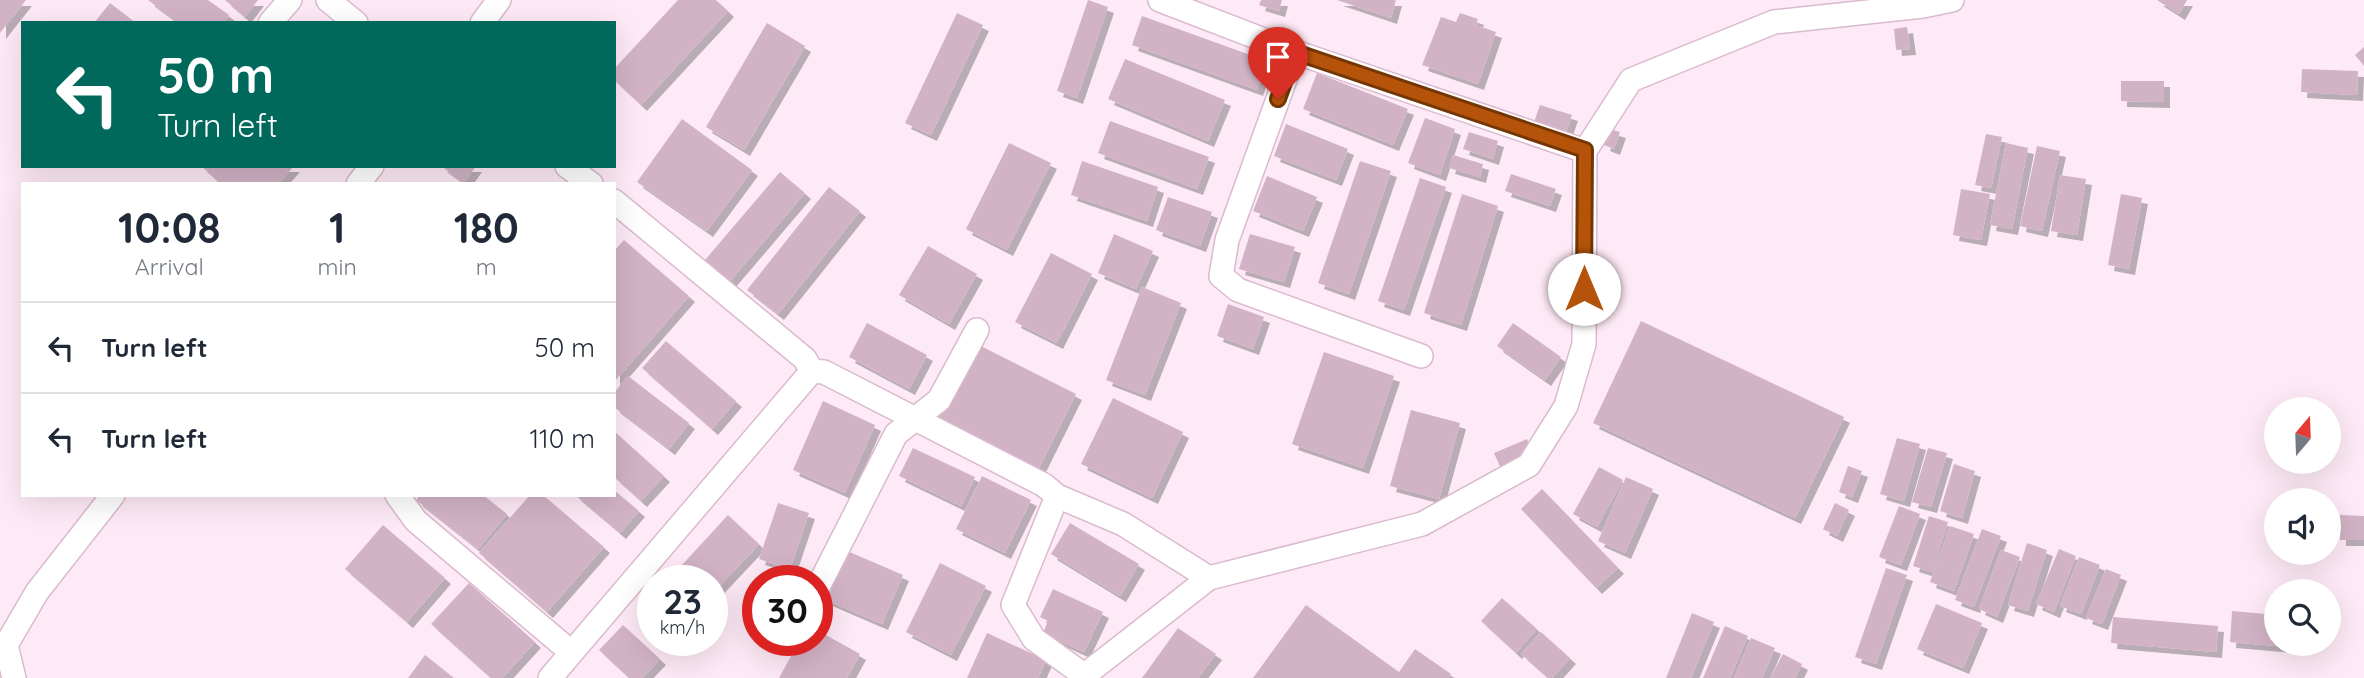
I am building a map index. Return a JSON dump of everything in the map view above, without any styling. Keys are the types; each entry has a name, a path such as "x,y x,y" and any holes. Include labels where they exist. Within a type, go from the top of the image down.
{"street":[{"path":"272,21 290,0"},
{"path":"328,0 354,21"},
{"path":"483,21 499,0"},
{"path":"1160,0 1295,52 1585,150"},
{"path":"1057,496 1013,605 1034,639 1084,677 1209,578 1422,524 1529,465 1566,406 1584,344 1585,150 1631,80 1774,22 1923,6 1951,0"},
{"path":"1295,52 1227,240 1221,276 1238,290 1421,356"},
{"path":"360,182 370,168"},
{"path":"571,168 588,182"},
{"path":"617,207 805,359 812,371"},
{"path":"829,565 897,434 939,400 977,330"},
{"path":"812,371 824,372 1044,485 1057,496 1123,524 1209,578"},
{"path":"550,678 812,371"},
{"path":"14,678 6,645 37,592 111,497"},
{"path":"398,497 416,521 571,652"}],"building":[{"path":"0,0 26,0 0,33"},
{"path":"148,0 208,0 229,15 224,21 176,21"},
{"path":"225,0 258,0 245,17"},
{"path":"678,0 716,0 728,11 641,105 616,82 616,67"},
{"path":"1088,0 1108,7 1077,98 1057,91"},
{"path":"1261,0 1282,0 1279,11 1259,5"},
{"path":"1337,0 1396,0 1391,18"},
{"path":"2157,0 2187,0 2179,14"},
{"path":"110,3 133,21 96,21"},
{"path":"957,13 983,25 931,135 905,123"},
{"path":"1460,13 1478,19 1476,25 1496,32 1478,84 1422,65 1441,17 1456,22"},
{"path":"1142,16 1267,61 1257,90 1132,45"},
{"path":"767,23 805,46 744,150 706,127"},
{"path":"1907,27 1910,49 1896,50 1894,29"},
{"path":"2364,47 2364,66 2355,55"},
{"path":"1125,59 1225,100 1208,141 1108,99"},
{"path":"2302,69 2358,71 2357,95 2301,92"},
{"path":"1317,73 1408,109 1393,145 1303,109"},
{"path":"2121,81 2164,81 2164,102 2121,101"},
{"path":"1540,105 1572,115 1565,135 1533,125"},
{"path":"1425,118 1455,129 1440,175 1408,163"},
{"path":"682,119 752,170 707,231 637,182"},
{"path":"1110,121 1209,157 1197,189 1098,153"},
{"path":"1286,124 1348,149 1336,180 1274,156"},
{"path":"1610,129 1620,132 1614,149 1604,145"},
{"path":"1469,132 1498,141 1493,159 1463,149"},
{"path":"1986,134 2002,137 1991,188 1975,185"},
{"path":"1009,143 1051,163 1007,250 966,229"},
{"path":"2006,143 2028,148 2012,229 1990,225"},
{"path":"2037,146 2060,151 2042,231 2020,226"},
{"path":"1453,155 1483,164 1480,177 1449,168"},
{"path":"1082,161 1158,187 1147,221 1071,195"},
{"path":"1360,161 1391,171 1349,294 1318,283"},
{"path":"203,168 292,168 280,182 219,182"},
{"path":"444,168 475,168 463,182"},
{"path":"780,172 805,193 730,281 705,260"},
{"path":"1511,174 1556,189 1550,206 1505,191"},
{"path":"2060,175 2086,179 2077,235 2051,231"},
{"path":"1267,176 1317,197 1303,231 1253,211"},
{"path":"1420,178 1446,187 1404,310 1378,301"},
{"path":"829,187 860,211 778,314 747,290"},
{"path":"1961,189 1990,194 1981,240 1953,235"},
{"path":"1462,194 1498,206 1461,325 1424,313"},
{"path":"2121,194 2142,198 2129,269 2108,265"},
{"path":"1168,197 1212,212 1200,246 1156,230"},
{"path":"1114,234 1153,251 1136,289 1098,273"},
{"path":"1250,234 1295,247 1284,282 1239,269"},
{"path":"624,240 689,296 616,380 616,249"},
{"path":"928,246 977,274 949,324 899,295"},
{"path":"1051,253 1092,274 1057,343 1015,322"},
{"path":"1142,287 1181,303 1145,395 1106,380"},
{"path":"1228,304 1264,317 1253,349 1217,336"},
{"path":"1641,321 1844,417 1795,518 1593,423"},
{"path":"867,323 927,355 909,389 849,357"},
{"path":"1513,323 1561,357 1545,380 1497,346"},
{"path":"666,341 736,401 712,429 642,368"},
{"path":"971,341 1076,394 1038,470 933,418"},
{"path":"1324,352 1394,376 1363,468 1292,444"},
{"path":"628,376 689,423 669,449 616,409 616,391"},
{"path":"1113,398 1183,432 1152,498 1081,464"},
{"path":"823,401 875,425 845,493 793,470"},
{"path":"1411,410 1460,423 1439,499 1390,486"},
{"path":"616,433 664,476 641,501 616,479"},
{"path":"1897,438 1920,444 1904,501 1880,494"},
{"path":"1527,439 1534,455 1501,469 1494,453"},
{"path":"913,448 975,477 961,506 899,476"},
{"path":"1928,448 1947,453 1931,507 1912,502"},
{"path":"1954,464 1975,471 1962,518 1940,511"},
{"path":"1848,466 1862,471 1852,497 1839,492"},
{"path":"1599,467 1623,480 1597,527 1573,514"},
{"path":"982,476 1031,500 1005,553 956,529"},
{"path":"1626,477 1653,489 1625,553 1598,541"},
{"path":"1542,489 1618,568 1596,588 1521,509"},
{"path":"616,492 639,511 620,533 577,497 616,497"},
{"path":"418,497 486,497 507,514 478,549 416,500"},
{"path":"528,497 545,497 604,547 547,612 479,553"},
{"path":"778,503 809,513 791,565 778,565 759,559"},
{"path":"1835,503 1849,510 1837,536 1823,529"},
{"path":"1899,506 1920,514 1901,565 1879,557"},
{"path":"728,515 759,544 728,577 728,565 682,565"},
{"path":"2341,515 2364,516 2364,540 2341,540"},
{"path":"1929,516 1948,522 1932,572 1913,566"},
{"path":"1070,523 1139,564 1120,596 1051,554"},
{"path":"383,525 445,578 407,622 345,569"},
{"path":"1950,526 1974,534 1954,591 1930,582"},
{"path":"1982,529 2001,536 1974,607 1955,600"},
{"path":"2027,543 2047,550 2028,611 2008,605"},
{"path":"2059,549 2076,556 2054,612 2036,604"},
{"path":"845,550 903,575 882,624 833,603 833,578"},
{"path":"2001,550 2020,557 1997,617 1979,609"},
{"path":"2079,557 2100,565 2081,614 2060,606"},
{"path":"940,563 986,586 951,655 906,632"},
{"path":"1886,568 1907,575 1876,664 1855,657"},
{"path":"2106,569 2121,575 2102,624 2086,618"},
{"path":"469,583 535,642 502,678 491,678 431,624"},
{"path":"1053,589 1103,612 1084,652 1043,633 1048,621 1040,617"},
{"path":"1502,598 1537,629 1516,653 1481,621"},
{"path":"1936,604 1982,623 1963,668 1917,649"},
{"path":"1306,605 1399,672 1415,649 1451,674 1448,678 1253,678"},
{"path":"2232,611 2264,614 2264,645 2230,642"},
{"path":"1692,613 1714,622 1691,678 1666,678"},
{"path":"2113,617 2218,626 2216,652 2111,643"},
{"path":"623,625 637,638 637,656 657,656 660,659 642,678 629,678 599,650"},
{"path":"1725,626 1748,636 1730,678 1703,678"},
{"path":"1178,628 1216,654 1198,678 1142,678"},
{"path":"1541,632 1570,658 1552,678 1548,678 1521,654"},
{"path":"987,633 1046,660 1038,678 967,678"},
{"path":"1751,638 1775,648 1762,678 1734,678"},
{"path":"833,639 860,654 847,678 779,678 791,656 833,656"},
{"path":"1783,654 1802,664 1795,678 1770,678"},
{"path":"425,655 454,678 408,678"}],"route":[{"path":"1278,99 1295,52 1585,150 1584,289"}]}
